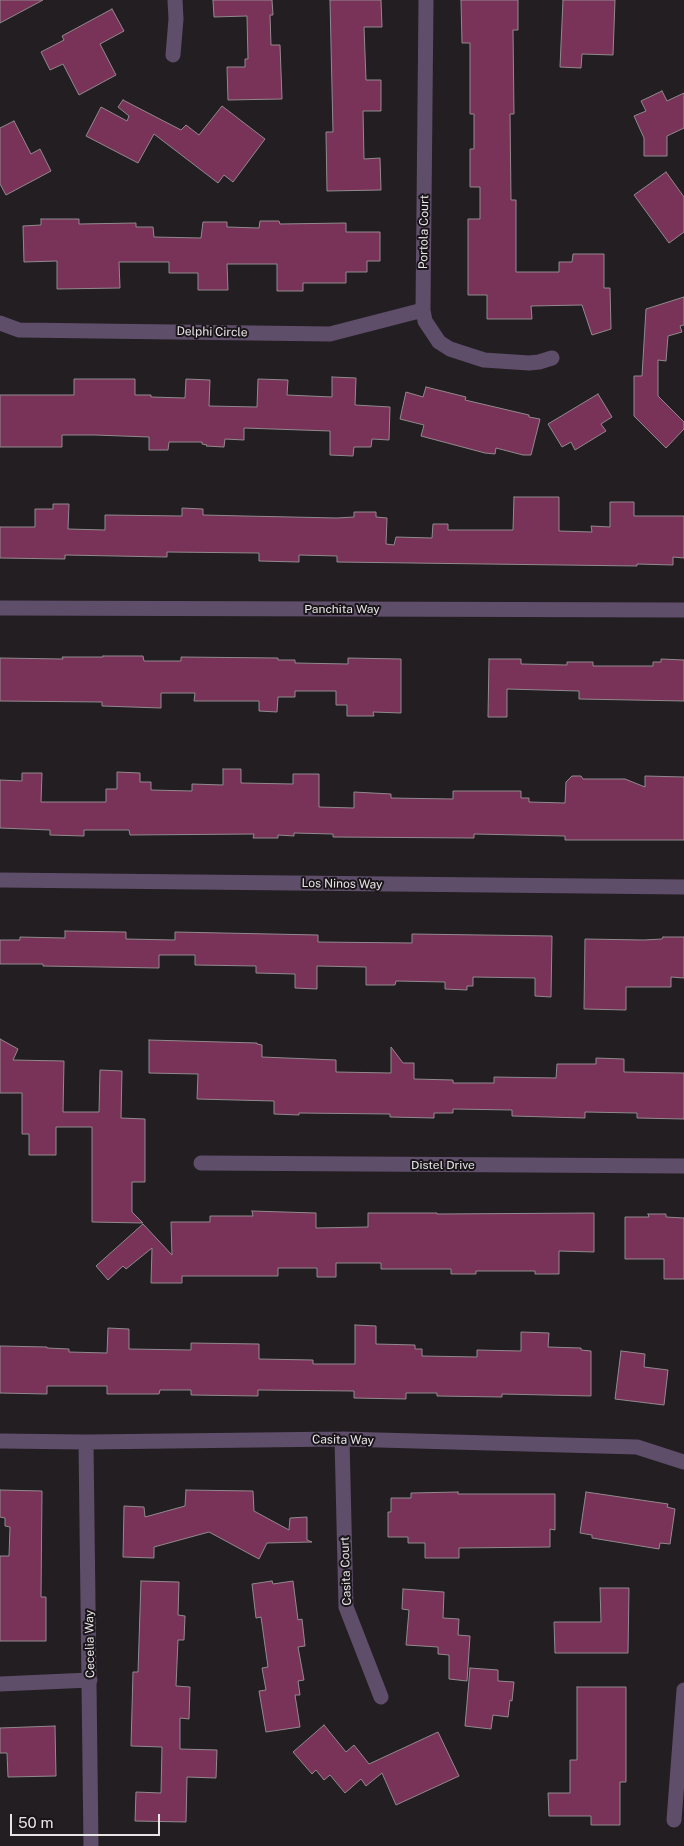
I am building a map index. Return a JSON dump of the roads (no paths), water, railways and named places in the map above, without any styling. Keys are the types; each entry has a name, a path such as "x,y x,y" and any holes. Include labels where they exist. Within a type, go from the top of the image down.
{"street":[{"path":"173,55 176,18 174,0"},
{"name":"Portola Court","path":"426,0 423,310 425,321 439,342 450,349 484,360 529,363 552,358"},
{"name":"Delphi Circle","path":"0,323 19,330 330,334 423,310"},
{"name":"Panchita Way","path":"0,608 684,610"},
{"name":"Los Ninos Way","path":"0,880 684,887"},
{"name":"Distel Drive","path":"201,1163 684,1166"},
{"name":"Casita Way","path":"0,1441 86,1442 342,1439 637,1447 684,1462"},
{"name":"Casita Court","path":"342,1439 346,1607 381,1697"},
{"name":"Cecelia Way","path":"86,1442 91,1846"},
{"path":"0,1684 90,1680"},
{"path":"674,1820 684,1690"}]}
